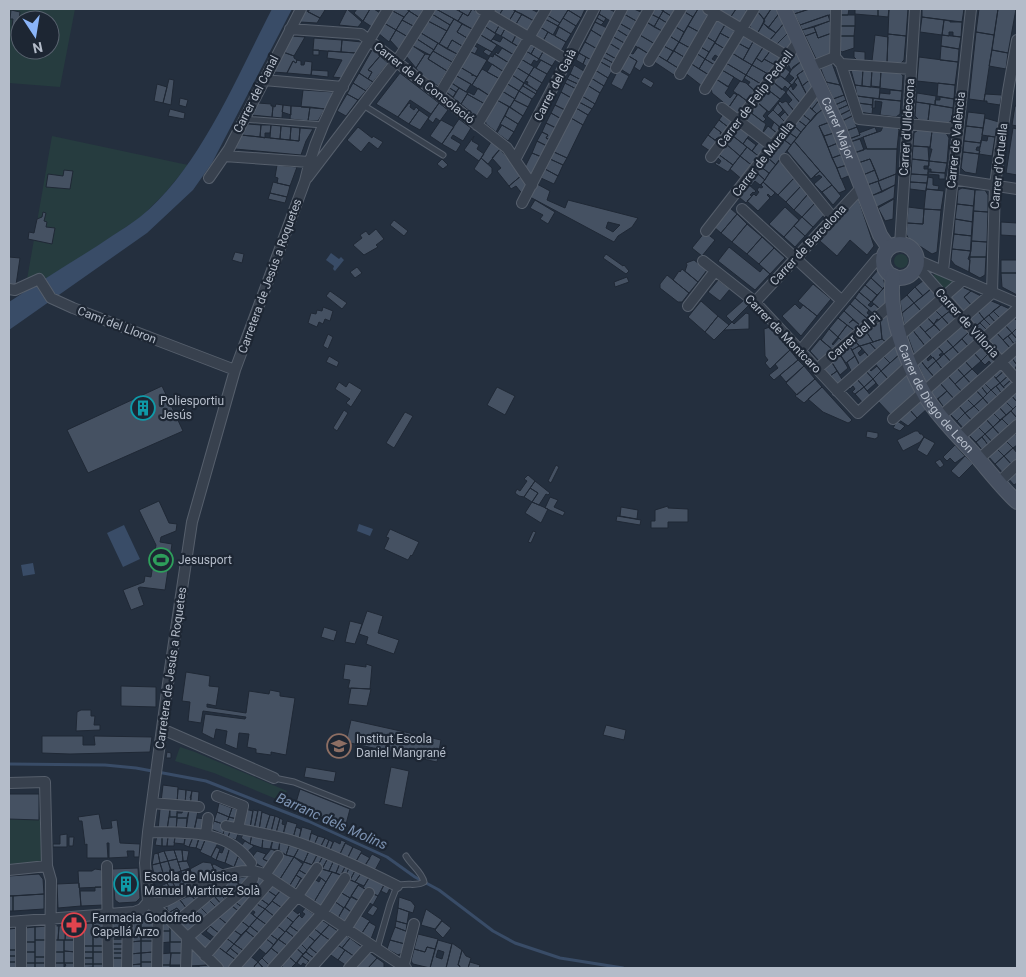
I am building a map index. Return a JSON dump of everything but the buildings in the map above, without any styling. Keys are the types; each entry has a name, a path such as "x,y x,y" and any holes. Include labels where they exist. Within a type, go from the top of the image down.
{"street":[{"name":"Carrer del Canal","path":"209,178 224,156 301,9"},
{"path":"305,181 396,62 430,9"},
{"path":"477,125 546,9"},
{"name":"Carrer del Gaià","path":"515,160 594,9"},
{"path":"522,203 622,9"},
{"path":"616,68 649,9"},
{"path":"649,61 680,9"},
{"path":"705,89 754,9"},
{"name":"Carrer Major","path":"784,9 839,129 880,235 891,250"},
{"path":"836,9 838,61 859,119 957,129"},
{"name":"Carrer d'Ulldecona","path":"891,250 907,123 914,9"},
{"name":"Carrer de València","path":"943,271 957,129 972,9"},
{"path":"305,181 309,162 322,125 370,40 384,10"},
{"path":"439,95 486,10 567,60"},
{"path":"680,74 711,11 787,56"},
{"name":"Carrer de la Consolació","path":"290,29 361,34 507,148 532,186"},
{"name":"Carrer d'Ortuella","path":"992,293 995,186 1017,40"},
{"name":"Carrer de Felip Pedrell","path":"711,157 799,41"},
{"path":"810,67 838,61 911,69"},
{"path":"264,80 343,87"},
{"name":"Carrer de Muralla","path":"706,231 819,86"},
{"path":"722,108 772,147"},
{"path":"224,156 309,162"},
{"path":"785,159 833,218"},
{"path":"952,179 1017,189"},
{"name":"Carretera de Jesús a Roquetes","path":"148,902 145,863 148,832 192,522 235,370 305,181"},
{"name":"Carrer de Barcelona","path":"755,302 862,188"},
{"path":"742,209 842,301"},
{"path":"800,351 876,259 891,250 911,249 916,262 914,271 904,278 893,276 885,268 891,250"},
{"name":"Carrer de Montcaro","path":"703,261 755,302 858,413 910,364"},
{"path":"916,262 943,271 1017,303"},
{"name":"Carrer de Villoria","path":"916,262 1017,380"},
{"path":"688,306 715,271"},
{"name":"Carrer de Diego de Leon","path":"893,276 892,304 899,334 910,364 924,392 941,416 1017,502"},
{"name":"Camí del Lloron","path":"9,289 15,290 39,279 51,298 235,370"},
{"path":"837,390 963,280"},
{"path":"910,364 992,293"},
{"name":"Carrer del Pi","path":"817,369 892,304"},
{"path":"892,419 1017,309"},
{"path":"941,416 1017,348"},
{"path":"960,438 1017,386"},
{"path":"979,459 1017,425"},
{"path":"999,482 1017,465"},
{"path":"162,729 274,778"},
{"path":"9,783 45,782 47,866 51,880 50,968"},
{"path":"217,796 243,806 239,824 240,829"},
{"path":"152,803 199,807"},
{"path":"206,834 208,818"},
{"path":"226,826 301,844 397,886"},
{"path":"148,832 206,834 231,843 242,851 252,867 404,968 414,924"},
{"path":"205,956 268,878 278,856"},
{"path":"9,870 47,866"},
{"path":"107,866 108,968"},
{"path":"9,922 138,911 148,902 162,903 196,886 252,867"},
{"path":"186,968 187,938 241,892 253,879 252,867"},
{"path":"234,968 297,897 317,868"},
{"path":"174,924 219,886 228,875"},
{"path":"273,968 322,913 345,878"},
{"path":"311,968 346,929 369,893"},
{"path":"148,902 174,924 218,968"},
{"path":"157,968 158,910"},
{"path":"127,968 128,913"},
{"path":"78,917 79,968"},
{"path":"21,921 21,968"},
{"path":"350,968 374,947"}],"lane":[{"path":"363,105 443,155"},
{"path":"243,120 322,125"},
{"path":"274,778 294,782 352,806"},
{"path":"374,947 397,886 421,884 424,882 423,876 406,856"}],"green space":[{"path":"9,9 75,9 60,87 9,83"},
{"path":"52,136 188,165 165,193 141,217 78,259 25,291"},
{"path":"901,254 906,256 908,261 906,266 901,268 896,266 894,261 896,256"},
{"path":"935,274 956,283 944,293 932,277"},
{"path":"180,747 287,791 281,801 214,773 175,761"},
{"path":"9,819 44,819 45,857 39,863 9,864"}],"water":[{"path":"272,9 292,9 212,163 193,190 147,233 9,330 9,302 137,220 181,174 215,120"},
{"path":"331,253 344,260 335,271 333,269 334,266 326,260"},
{"path":"359,524 373,529 370,536 357,531"},
{"path":"124,525 140,559 123,567 107,533"},
{"path":"33,563 35,574 23,576 21,565"}],"waterway":[{"name":"Barranc dels Molins","path":"9,764 105,765 136,768 206,781 308,821 387,857 415,877 439,890 493,931 515,943 560,958 623,968"}],"place":[{"name":"Poliesportiu Jesús","path":"143,408"},
{"name":"Jesusport","path":"161,560"},
{"name":"Institut Escola Daniel Mangrané","path":"339,746"},
{"name":"Escola de Música Manuel Martínez Solà","path":"126,884"},
{"name":"Farmacia Godofredo Capellá Arzo","path":"74,925"}]}
